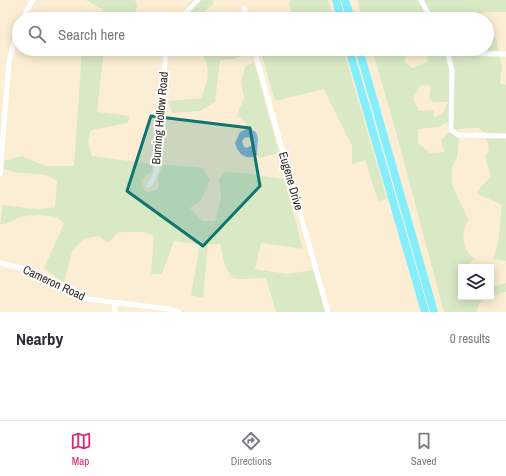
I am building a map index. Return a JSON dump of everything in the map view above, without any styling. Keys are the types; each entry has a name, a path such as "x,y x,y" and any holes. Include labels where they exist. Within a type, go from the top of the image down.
{"highway":[{"path":"336,0 339,12"},
{"path":"345,0 349,12"},
{"path":"352,56 425,312"},
{"path":"361,56 434,312"},
{"path":"419,312 421,301"}],"street":[{"path":"26,12 33,0"},
{"path":"186,12 198,0"},
{"path":"421,0 427,12"},
{"path":"244,8 245,12"},
{"path":"0,174 9,61 12,47"},
{"path":"494,53 506,54"},
{"name":"Burning Hollow Road","path":"149,185 154,179 160,158 166,56"},
{"name":"Eugene Drive","path":"256,56 328,312"},
{"path":"449,56 452,71 450,126 452,132 458,135 506,136"},
{"name":"Cameron Road","path":"0,263 26,269 80,298 168,309 179,312"},
{"path":"115,312 116,303"}],"highlighted area":[{"path":"151,116 250,128 260,186 203,246 127,191"}],"green space":[{"path":"86,0 135,0 137,5 136,12 102,12 103,10"},
{"path":"192,0 213,0 213,4 204,12 182,12"},
{"path":"290,0 328,0 332,12 291,12 289,3"},
{"path":"357,0 506,0 506,12 361,12"},
{"path":"494,37 496,38 502,66 500,84 506,85 506,261 493,259 498,244 502,205 476,193 491,176 485,157 489,150 485,133 478,128 457,129 459,140 457,158 452,167 452,184 468,219 464,230 465,246 467,251 476,259 469,264 458,264 458,300 482,300 477,312 444,312 374,56 405,56 405,62 412,68 427,62 427,56 494,56","holes":["421,85 431,86 429,98 434,102 448,102 443,114 434,117 434,110 419,111 413,98","447,122 450,132 441,140 444,152 430,153 418,143 418,129 439,127"]},
{"path":"82,56 103,56 97,112 129,116 128,123 91,130 88,141 92,156 152,164 152,171 142,179 141,186 147,192 156,190 159,187 158,177 163,165 202,168 210,180 201,200 190,208 202,221 215,221 221,198 219,179 225,172 244,173 284,179 303,249 261,243 255,269 288,274 313,270 325,312 276,312 266,278 232,278 225,266 220,244 208,244 203,298 191,295 200,244 174,241 162,274 151,274 154,236 144,232 118,232 108,243 99,236 83,239 72,252 64,283 44,268 64,224 57,217 40,215 22,216 5,224 0,224 3,205 35,209 55,207 57,181 46,175 13,172 4,169 4,161 22,156 45,166 74,166"},
{"path":"204,56 241,56 234,59 220,60 215,102 200,111 172,113 168,101 201,98 208,74"},
{"path":"262,56 345,56 387,199 378,201 365,160 352,164 352,146 324,89 275,101"},
{"path":"254,62 279,153 259,158 257,155 257,140 254,132 237,115 244,98 241,82 245,67"},
{"path":"506,283 506,292 494,295 494,286"}],"water":[{"path":"249,128 256,132 258,138 257,155 253,157 246,157 240,153 235,143 240,132","holes":["249,137 252,145 247,148 244,147 242,141 244,138"]}]}
